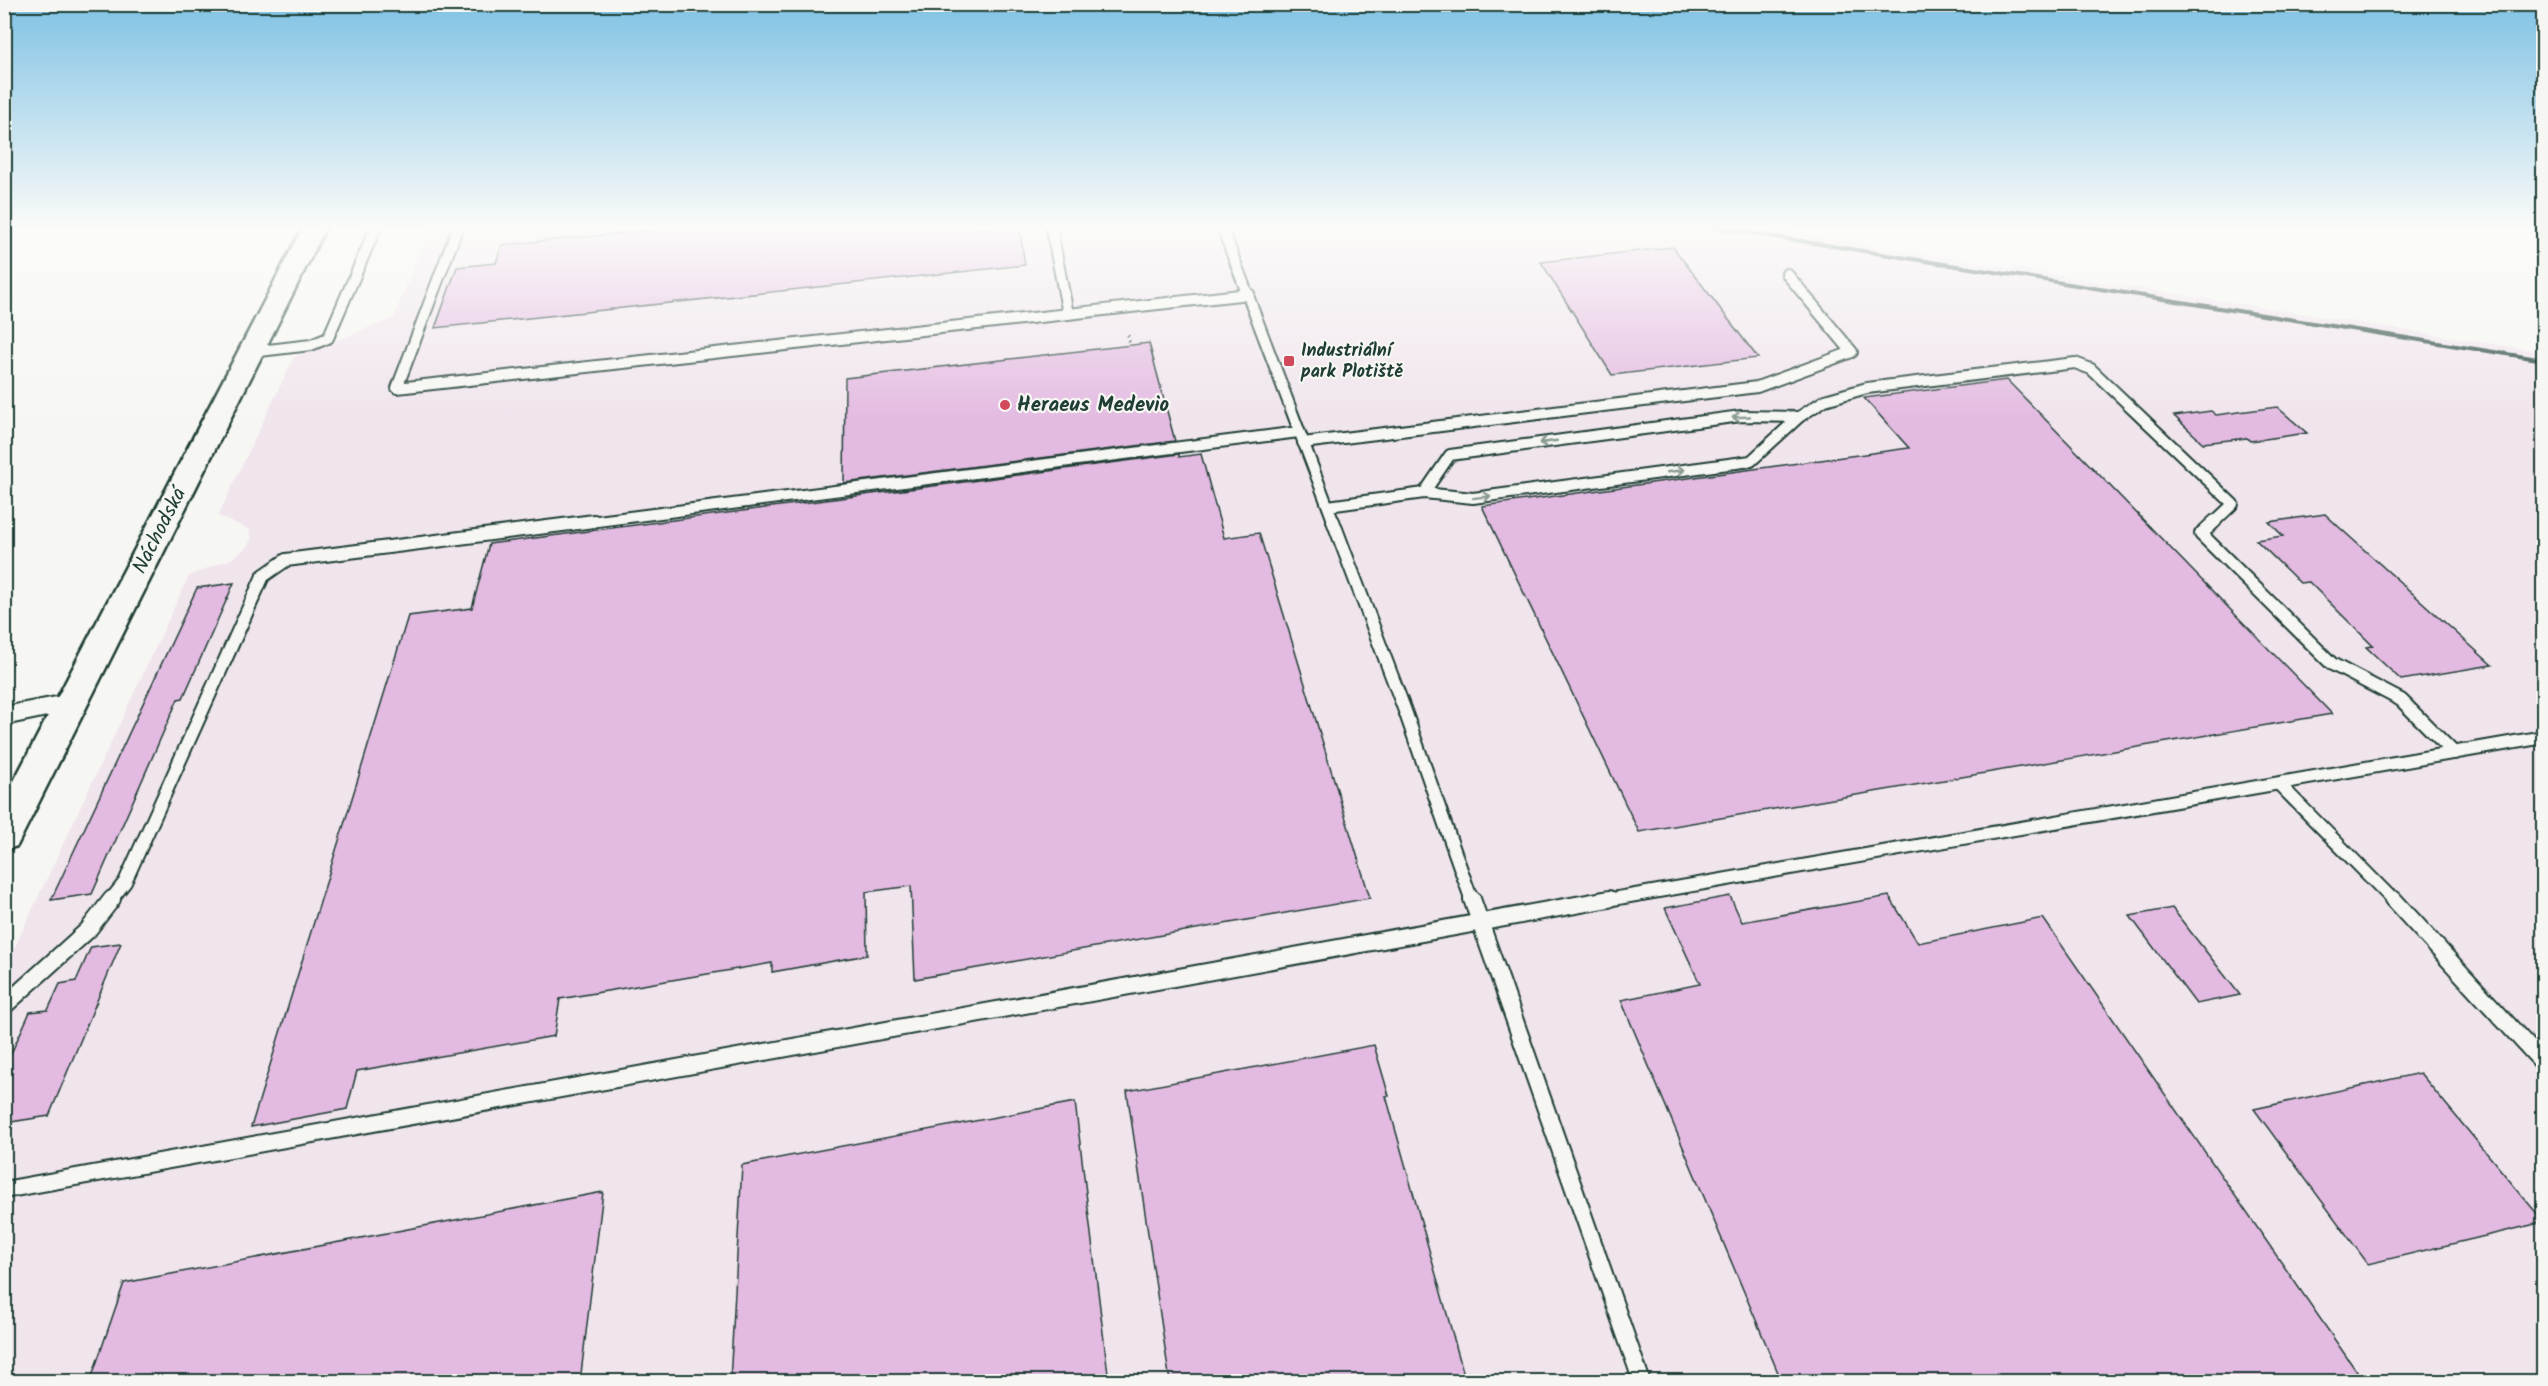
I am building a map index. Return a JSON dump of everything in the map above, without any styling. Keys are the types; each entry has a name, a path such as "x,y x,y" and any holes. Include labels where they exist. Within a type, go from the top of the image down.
{"main road":[{"name":"Náchodská","path":"4,836 282,292"}],"street":[{"path":"4,716 72,703"}],"lane":[{"path":"251,352 311,345 328,338 348,292"},
{"path":"433,292 397,388 1249,294 1405,711 1642,1382"},
{"path":"1064,292 1068,314"},
{"path":"4,1006 88,930 125,882 263,576 286,560 1301,438 1757,387 1852,352 1802,292"},
{"path":"1328,506 1424,493 1473,498 1751,461 1799,417 1825,400 1867,388 2075,363 2091,369 2233,504 2201,534 2332,664 2401,700 2454,753"},
{"path":"1424,493 1450,454 1741,416 1799,417"},
{"path":"4,1190 1479,922 2544,737"},
{"path":"2279,784 2373,878 2544,1064"}],"path":[{"path":"1128,335 1130,345"}],"shaded area":[{"path":"404,292 2163,292 2543,352 2543,1381 5,1382 5,968 189,576 231,559 245,549 252,539 249,529 218,516 294,357 394,318"}],"building":[{"path":"448,292 775,292 435,328"},
{"path":"1560,292 1707,292 1758,358 1612,375"},
{"name":"Heraeus Medevio","path":"1149,343 1175,441 844,483 845,378"},
{"path":"2007,380 2332,714 1639,832 1482,506 1909,448 1864,398"},
{"path":"2277,407 2307,433 2251,441 2247,438 2203,443 2174,416 2211,411 2216,415"},
{"path":"1179,454 1179,457 1201,454 1224,538 1259,533 1370,898 915,979 911,886 866,892 867,955 772,972 772,963 560,999 554,1036 357,1071 347,1109 251,1127 408,616 472,608 489,544"},
{"path":"2325,514 2492,665 2401,680 2366,647 2373,646 2309,582 2300,583 2256,540 2283,536 2269,522"},
{"path":"234,583 183,698 178,699 92,894 51,900 197,588"},
{"path":"1730,896 1742,922 1889,896 1918,943 2043,918 2364,1382 1782,1382 1621,1000 1700,984 1665,908"},
{"path":"2172,908 2240,995 2196,1004 2130,916"},
{"path":"121,943 49,1116 4,1123 4,1069 30,1012 48,1010 60,984 76,981 91,947"},
{"path":"1374,1045 1389,1096 1386,1096 1466,1382 1170,1382 1127,1091"},
{"path":"2420,1073 2544,1222 2368,1264 2254,1109"},
{"path":"1075,1102 1109,1382 730,1382 742,1165"},
{"path":"603,1192 580,1382 90,1382 124,1283"}],"railway":[{"path":"2117,292 2544,360"}],"place":[{"name":"Industriální park Plotiště","path":"1289,361"},
{"name":"Heraeus Medevio","path":"1005,405"}]}
